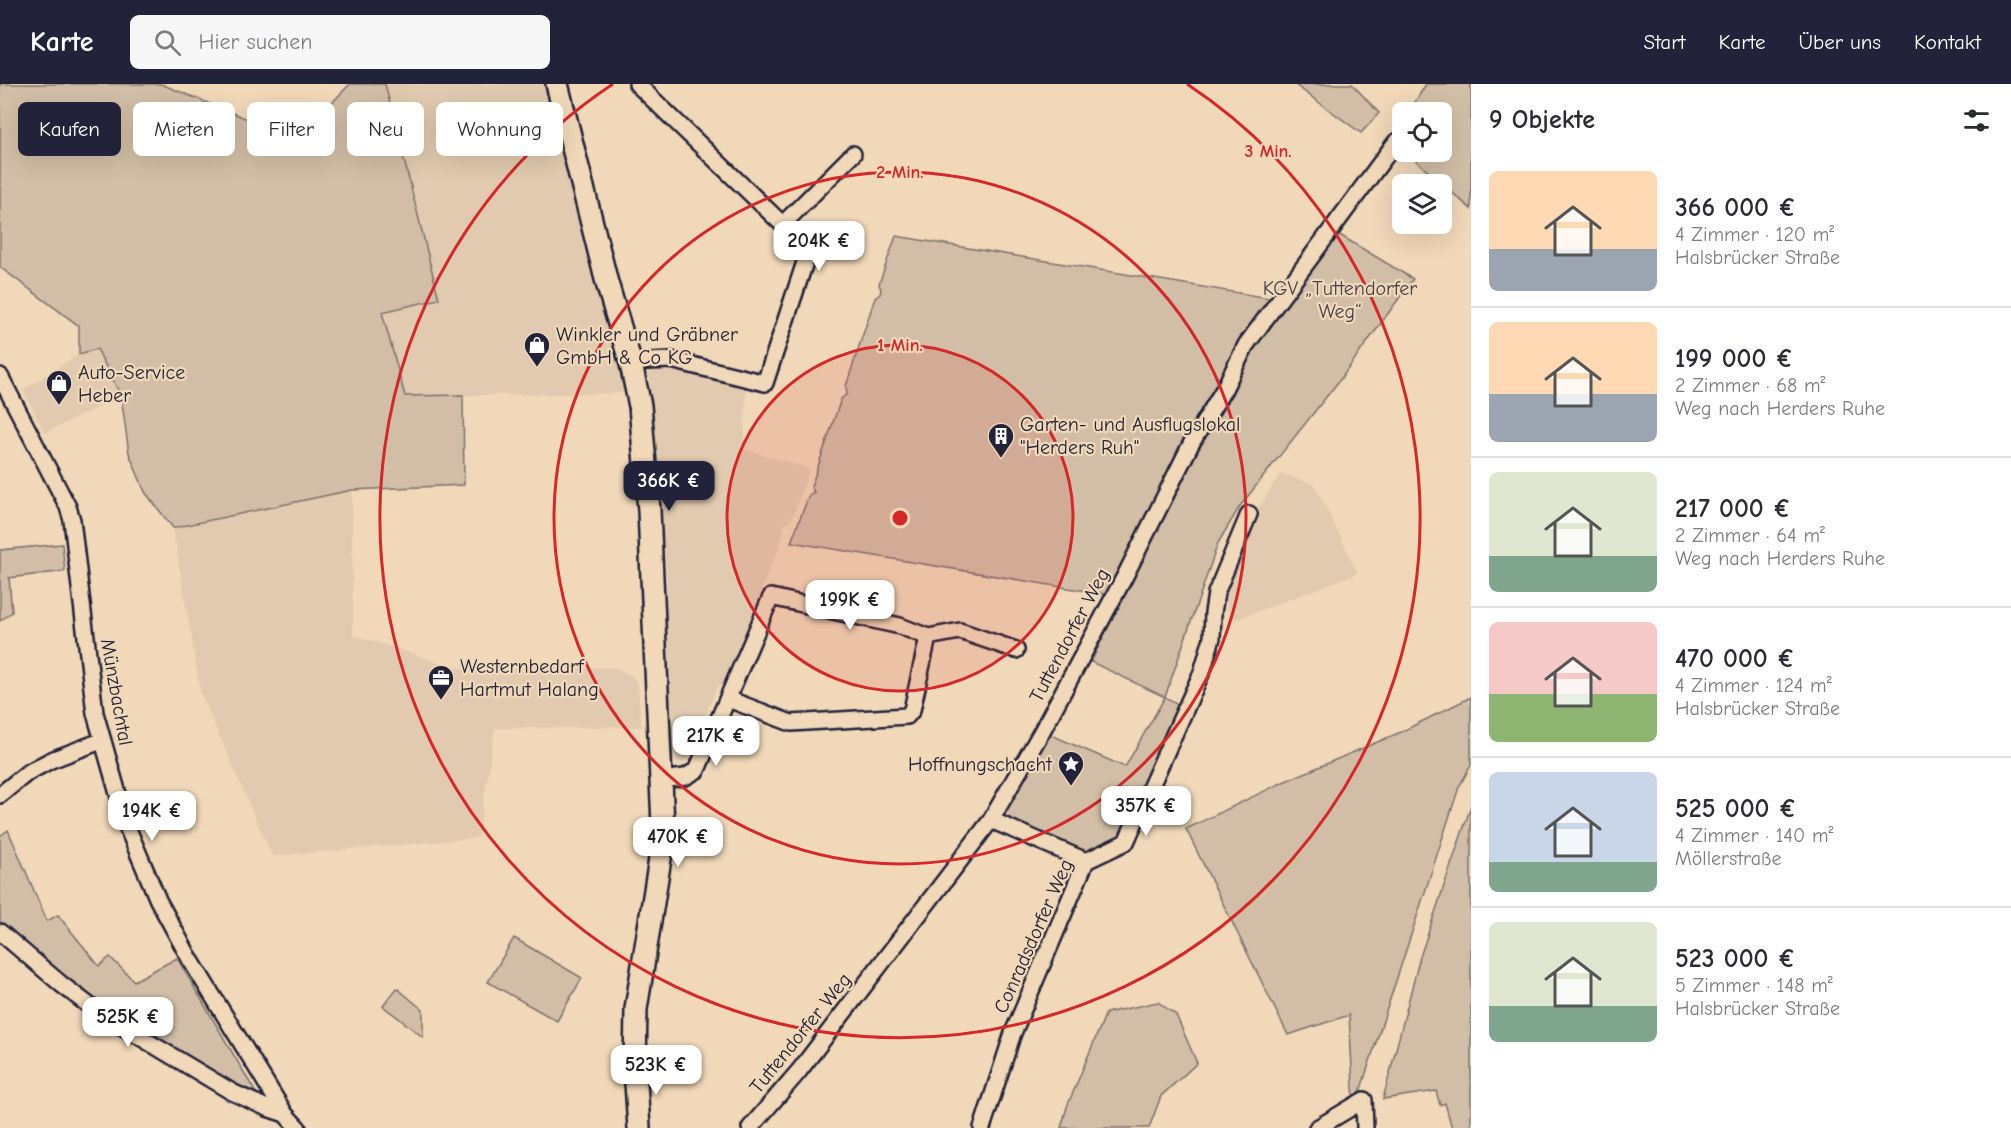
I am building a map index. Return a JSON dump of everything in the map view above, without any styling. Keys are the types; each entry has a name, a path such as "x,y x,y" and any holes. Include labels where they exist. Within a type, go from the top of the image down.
{"main road":[{"path":"557,84 607,283 632,364 640,406 649,510 663,840 636,1009 635,1068 639,1128"}],"street":[{"path":"632,364 671,360 765,382 809,250 638,84"},
{"name":"Tuttendorfer Weg","path":"750,1128 799,1071 991,820 1042,731 1125,576 1191,444 1224,390 1246,345 1392,147"},
{"path":"783,224 853,154"},
{"name":"Münzbachtal","path":"0,376 68,507 72,520 95,713 101,741 128,829 158,900 190,959 285,1114 298,1128"},
{"name":"Conradsdorfer Weg","path":"982,1128 1014,1034 1086,861 1126,842 1202,672 1212,638 1216,593 1249,514"},
{"path":"661,780 685,777 697,770 771,597 900,626 928,637 960,631 1016,650"},
{"path":"728,699 791,723 907,716 912,710 928,637"},
{"path":"0,795 27,773 51,760 101,741"},
{"path":"991,820 1086,861"},
{"path":"0,932 95,1010 232,1092 285,1114"},
{"path":"1317,1128 1364,1100 1365,1128"}],"shaded area":[{"path":"385,84 544,84 549,102 436,102 436,156 563,155 627,393 405,396 382,311 439,299 403,156 424,156 424,102 390,102"},
{"path":"97,348 121,396 45,433 23,390 79,354"},
{"path":"656,365 746,387 744,449 810,469 791,521 784,525 783,537 761,591 755,618 722,685 717,687 689,757 681,762 673,760 669,748 664,640 667,579 649,374"},
{"path":"1281,473 1315,485 1358,573 1230,622 1224,587 1254,515"},
{"path":"352,490 353,635 457,668 617,668 632,676 638,685 641,727 495,728 478,838 272,856 201,694 173,528"}],"green space":[{"path":"0,84 161,84 206,102 133,102 133,156 235,156 235,114 247,119 247,156 335,156 335,102 333,102 350,84 385,84 390,102 347,102 347,156 403,156 439,299 382,312 405,396 463,395 464,485 352,490 173,528 145,492 129,453 121,396 97,349 79,354 79,326 0,267"},
{"path":"1294,84 1352,84 1379,113 1361,133"},
{"path":"1426,84 1471,84 1471,209 1452,192 1452,174 1431,174 1417,162 1452,162 1452,102 1415,102"},
{"name":"KGV „Tuttendorfer Weg“","path":"1333,231 1413,279 1342,377 1240,506 1218,543 1165,697 1091,662 1227,389 1302,272"},
{"path":"896,236 1275,299 1110,595 791,542 809,495 814,492 811,487 841,399 847,394 846,386 875,298 880,294 879,284"},
{"path":"62,544 65,571 9,578 12,612 0,621 0,550"},
{"path":"1165,697 1185,708 1126,842 1086,861 991,820 1042,731 1125,767"},
{"path":"1471,697 1471,765 1459,787 1358,1098 1354,1104 1349,1015 1288,1035 1186,829 1281,783 1401,732"},
{"path":"1471,806 1471,1128 1452,1128 1445,1103 1440,1105 1436,1091 1383,1099 1420,957"},
{"path":"8,830 47,921 58,915 99,966 110,957 134,981 177,958 256,1093 253,1098 89,998 0,924 0,836"},
{"path":"514,938 582,978 557,1021 488,982"},
{"path":"397,988 423,1010 423,1037 383,1006"},
{"path":"1158,1002 1176,1015 1197,1063 1161,1096 1149,1128 1061,1128 1067,1107 1106,1013"}],"place":[{"name":"Winkler und Gräbner GmbH & Co KG","path":"537,368"},
{"name":"Auto-Service Heber","path":"59,406"},
{"name":"Garten- und Ausflugslokal \"Herders Ruh\"","path":"1001,459"},
{"name":"Westernbedarf Hartmut Halang","path":"441,701"},
{"name":"Hoffnungschacht","path":"1071,787"}]}
